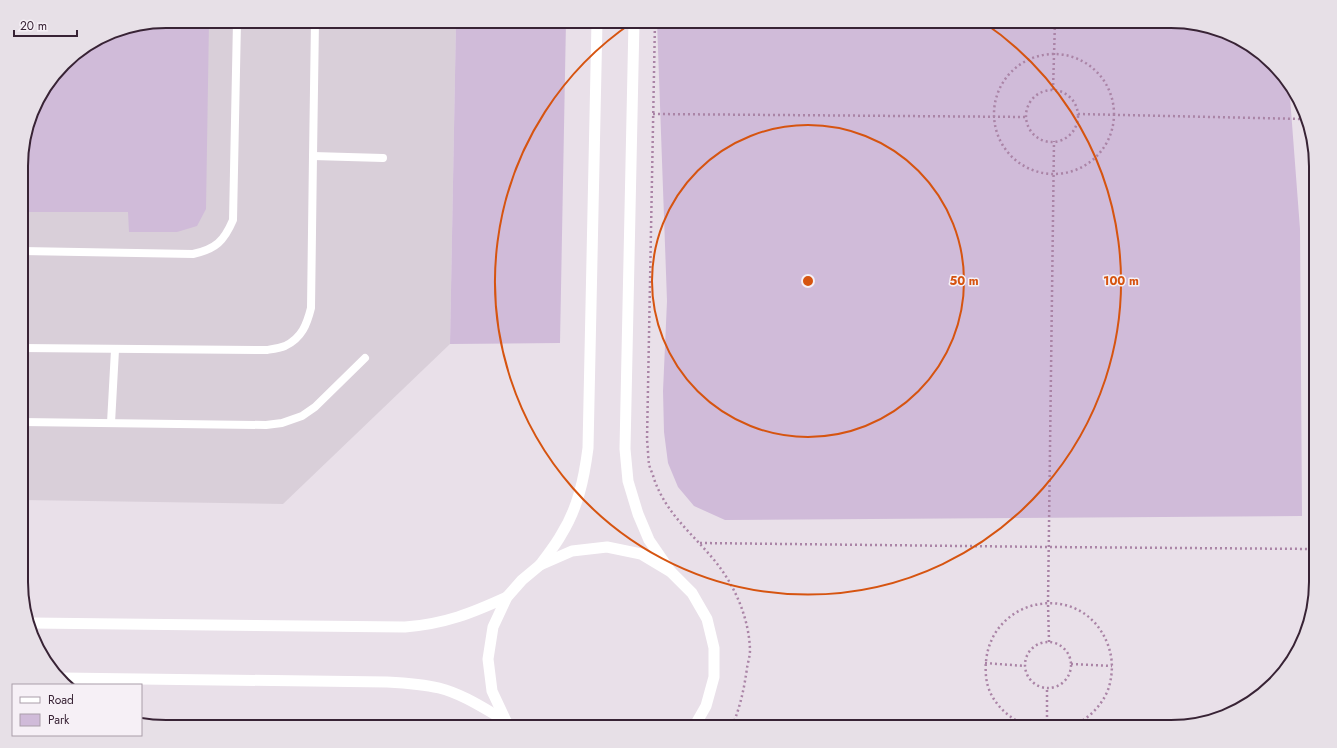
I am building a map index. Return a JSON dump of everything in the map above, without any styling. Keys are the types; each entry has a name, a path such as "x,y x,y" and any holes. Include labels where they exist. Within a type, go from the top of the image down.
{"street":[{"path":"506,720 492,692 488,659 493,627 508,597 522,580 540,565 561,536 575,507 584,480 588,448 597,28"},
{"path":"634,28 625,449 628,481 638,514 649,540 672,572 692,593 707,619 714,648 714,677 706,706 698,720"},
{"path":"540,565 572,551 606,547 641,554 672,572"},
{"path":"35,623 424,626 473,613 508,597"},
{"path":"67,678 416,683 441,688 465,698 501,720"}],"lane":[{"path":"28,251 193,254 207,251 218,244 227,233 233,220 237,28"},
{"path":"28,348 267,350 285,346 296,339 306,326 311,308 312,156 316,28"},
{"path":"312,156 383,158"},
{"path":"111,423 115,350"},
{"path":"28,422 266,426 282,423 302,416 315,407 365,358"}],"path":[{"path":"654,28 647,440 650,466 658,489 666,505 699,542 728,578 739,601 746,626 750,651 741,704 735,720"},
{"path":"1053,90 1055,28"},
{"path":"1054,54 1068,55 1081,60 1092,67 1101,77 1108,89 1113,102 1114,115 1108,141 1095,157 1079,168 1053,174 1028,168 1017,161 1001,142 996,130 994,117 995,103 999,90 1015,67 1040,55 1054,54"},
{"path":"1053,90 1064,93 1068,96 1075,104 1078,114 1076,126 1069,135 1060,140 1054,141 1043,139 1033,133 1027,117 1028,107 1034,98 1043,92 1053,90"},
{"path":"653,114 1027,117"},
{"path":"1078,114 1301,119"},
{"path":"1049,642 1048,603 1054,141"},
{"path":"699,542 1049,548 1309,550"},
{"path":"1014,720 1007,715 990,692 986,678 985,663 987,650 992,637 1010,616 1022,609 1048,603 1076,609 1088,617 1098,627 1106,639 1110,652 1112,666 1108,691 1094,712 1083,720"},
{"path":"1049,642 1058,645 1066,651 1071,664 1069,675 1062,684 1047,689 1033,684 1027,675 1024,666 1026,656 1032,648 1049,642"},
{"path":"985,663 1024,666"},
{"path":"1071,664 1112,666"},
{"path":"1047,689 1047,720"}],"shaded area":[{"path":"157,28 456,28 450,344 283,504 28,500 28,166 29,148 35,122 51,90 62,75 75,62 90,51 113,39 139,31"}],"green space":[{"path":"157,28 209,28 206,209 197,226 177,232 129,232 128,212 28,212 29,148 35,122 51,90 62,75 75,62 97,47 113,39 139,31"},
{"path":"456,28 566,28 560,343 450,344"},
{"path":"657,28 1171,28 1189,29 1224,39 1255,57 1275,75 1290,97 1300,229 1302,516 725,520 694,506 678,487 668,463 664,432 663,391 667,301"}]}
